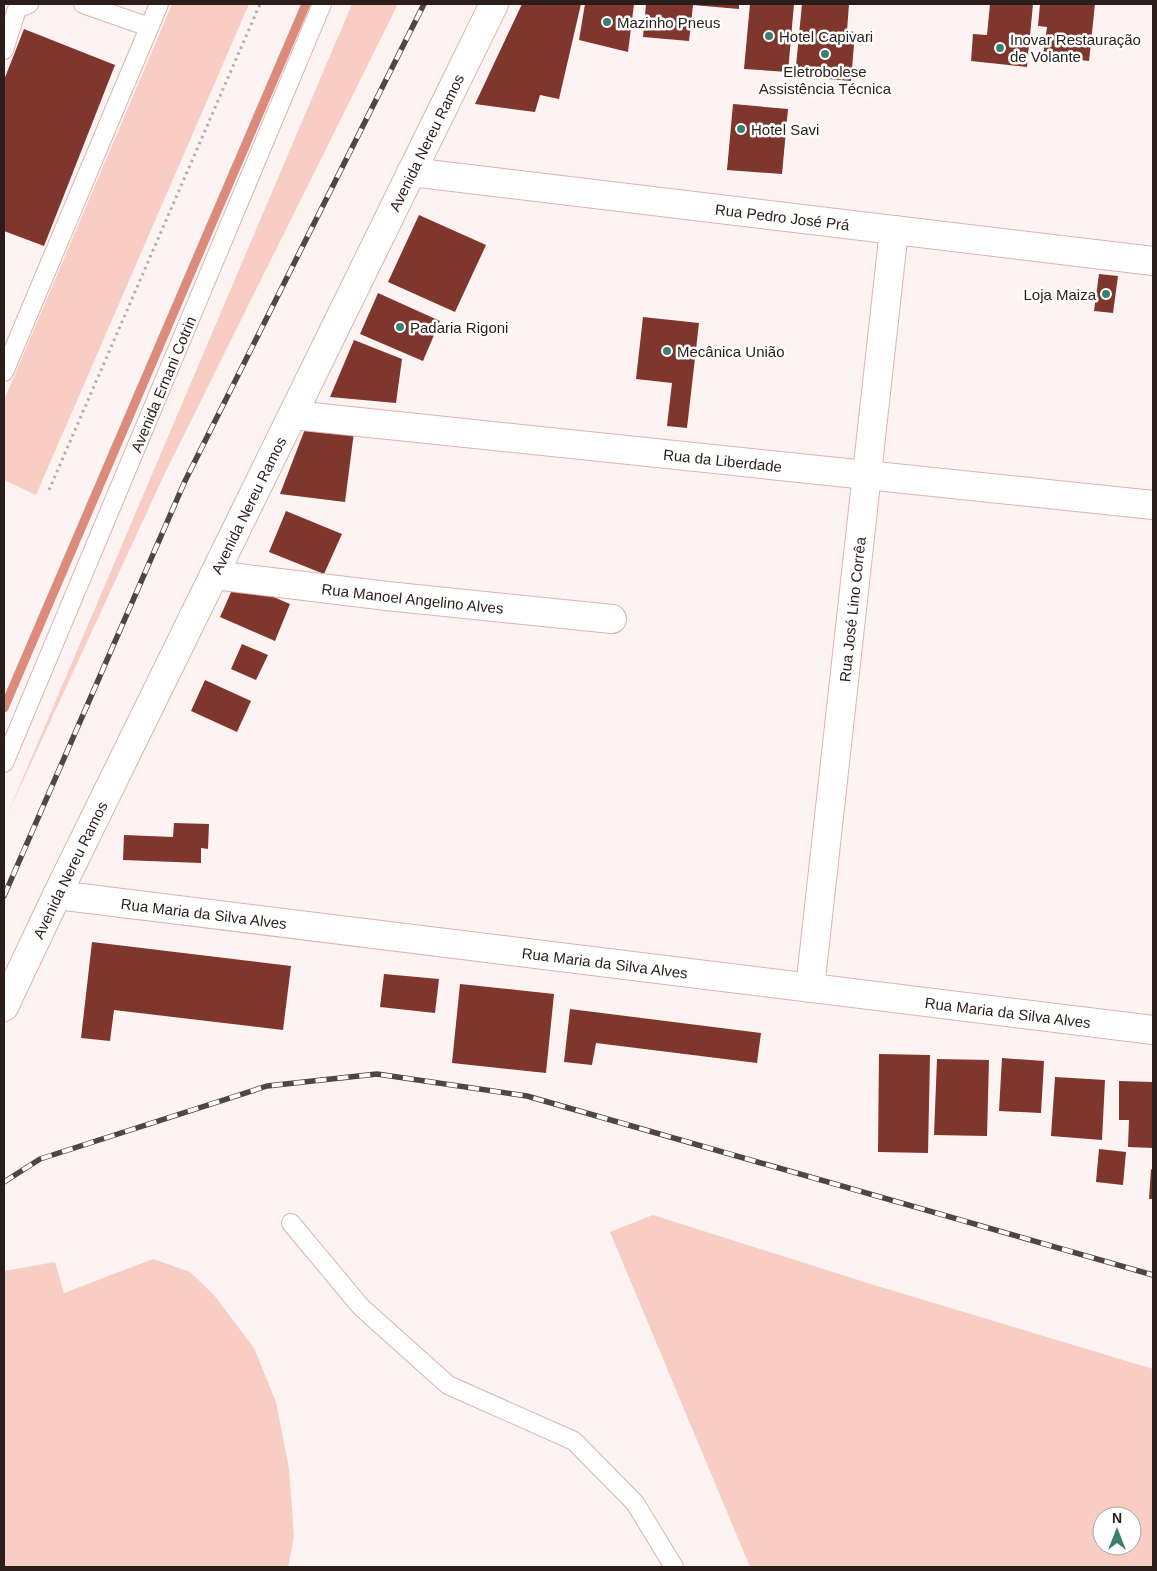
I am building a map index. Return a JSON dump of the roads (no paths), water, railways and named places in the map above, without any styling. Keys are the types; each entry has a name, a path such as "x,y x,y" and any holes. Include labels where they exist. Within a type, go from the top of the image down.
{"street":[{"name":"Avenida Nereu Ramos","path":"4,1007 57,895 494,4"},
{"name":"Rua Pedro José Prá","path":"411,172 1153,261"},
{"name":"Rua José Lino Corrêa","path":"810,988 894,230"},
{"name":"Rua da Liberdade","path":"293,416 1153,505"},
{"name":"Rua Manoel Angelino Alves","path":"214,575 387,596 612,619"},
{"name":"Rua Maria da Silva Alves","path":"57,895 1153,1030"}],"lane":[{"path":"4,50 17,9 30,4"},
{"path":"83,4 149,27"},
{"path":"4,372 159,4"},
{"name":"Avenida Ernani Cotrin","path":"4,763 322,4"},
{"path":"290,1222 361,1307 448,1385 574,1441 635,1503 674,1567"}],"waterway":[{"path":"4,708 306,4"}],"railway":[{"path":"4,896 185,481 424,4"},
{"path":"4,1182 40,1159 267,1086 377,1074 527,1096 1153,1275"}],"place":[{"name":"Mazinho Pneus","path":"607,22"},
{"name":"Hotel Capivari","path":"769,36"},
{"name":"Inovar Restauração de Volante","path":"1000,48"},
{"name":"Eletrobolese Assistência Técnica","path":"825,54"},
{"name":"Hotel Savi","path":"741,129"},
{"name":"Loja Maiza","path":"1106,294"},
{"name":"Padaria Rigoni","path":"400,327"},
{"name":"Mecânica União","path":"667,351"}]}
